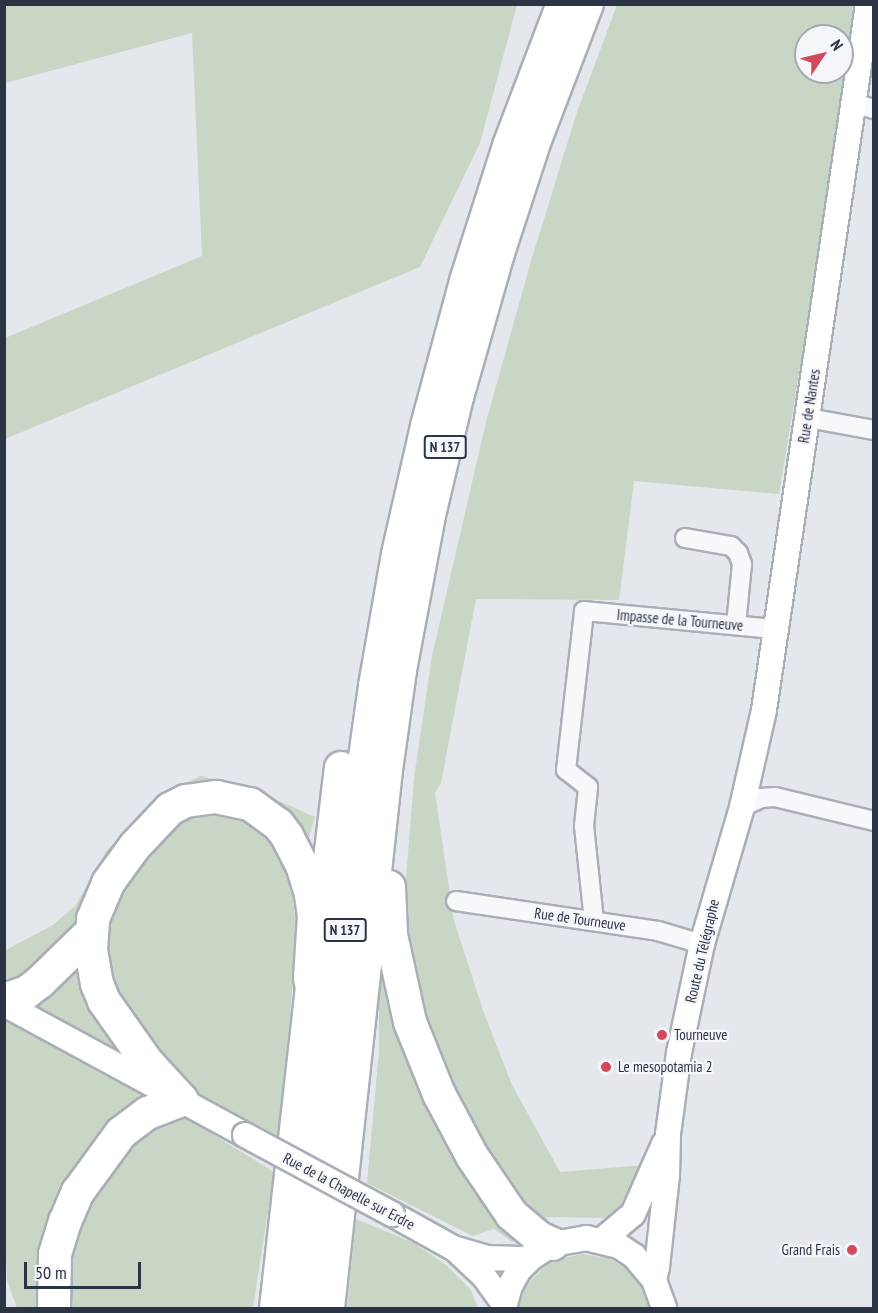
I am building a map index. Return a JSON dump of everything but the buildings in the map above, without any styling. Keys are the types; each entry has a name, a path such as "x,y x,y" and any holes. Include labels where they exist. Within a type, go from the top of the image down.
{"highway":[{"name":"N 137","path":"305,1308 359,800 375,686 398,554 429,415 466,281 509,146 563,4"},
{"name":"N 137","path":"328,1308 392,728 429,515 473,337 516,195 587,4"},
{"path":"312,988 317,978 344,748 358,670 380,576 398,554"},
{"path":"392,728 401,752 390,846 388,905 395,955 410,1022 439,1094 472,1156 497,1195 522,1225 538,1238 542,1250"},
{"path":"54,1308 55,1254 64,1222 78,1192 121,1132 148,1113 182,1100 147,1062 104,1001 93,966 91,932 98,904 108,883 135,846 170,809 186,801 208,798 250,804 278,824 287,836 303,868 314,916 310,978 312,988 285,1308"},
{"path":"4,1002 27,992 40,982 91,932"},
{"path":"276,1308 300,1113"}],"main road":[{"name":"Rue de Nantes","path":"742,807 764,710 808,418 864,106 868,4"},
{"name":"Route du Télégraphe","path":"654,1280 667,1175 668,1134 679,1053 702,944 742,807"},
{"name":"Rue de la Chapelle sur Erdre","path":"4,1002 453,1248 483,1275 504,1306"},
{"name":"Route du Télégraphe","path":"602,1240 633,1214 668,1134"},
{"name":"Rue de la Chapelle sur Erdre","path":"453,1248 488,1258 520,1259 577,1238 602,1240"},
{"path":"602,1240 634,1256 654,1280 664,1308"},
{"path":"504,1306 519,1270 542,1250"}],"street":[{"path":"808,418 873,430"},
{"path":"685,538 731,546 738,553 742,564 736,626"},
{"name":"Impasse de la Tourneuve","path":"594,921 584,826 588,787 566,770 585,611 775,629"},
{"path":"742,807 761,798 775,797 845,812 873,821"},
{"name":"Rue de Tourneuve","path":"456,901 658,931 702,944"}],"green space":[{"path":"5,4 517,5 480,143 420,267 5,439 5,338 202,256 192,33 5,83"},
{"path":"617,5 853,5 851,24 794,24 794,84 845,84 840,126 779,494 634,481 619,600 476,599 441,783 435,793 454,921 484,1013 512,1085 560,1172 645,1165 612,1218 547,1217 512,1242 494,1229 473,1236 367,1183 379,1051 379,961 404,903 414,778 432,656 486,422 531,261 577,112"},
{"path":"201,776 255,790 315,817 292,893 297,932 280,1137 215,1102 209,1132 274,1172 253,1308 17,1308 7,1280 4,951 53,925 76,905 106,851 163,793"},
{"path":"356,1219 414,1243 446,1265 471,1290 478,1308 347,1308"},
{"path":"582,1254 608,1258 632,1272 648,1294 652,1308 517,1308 525,1287 544,1267 555,1260"}],"place":[{"name":"Tourneuve","path":"662,1035"},
{"name":"Le mesopotamia 2","path":"606,1067"},
{"name":"Grand Frais","path":"852,1250"}]}
